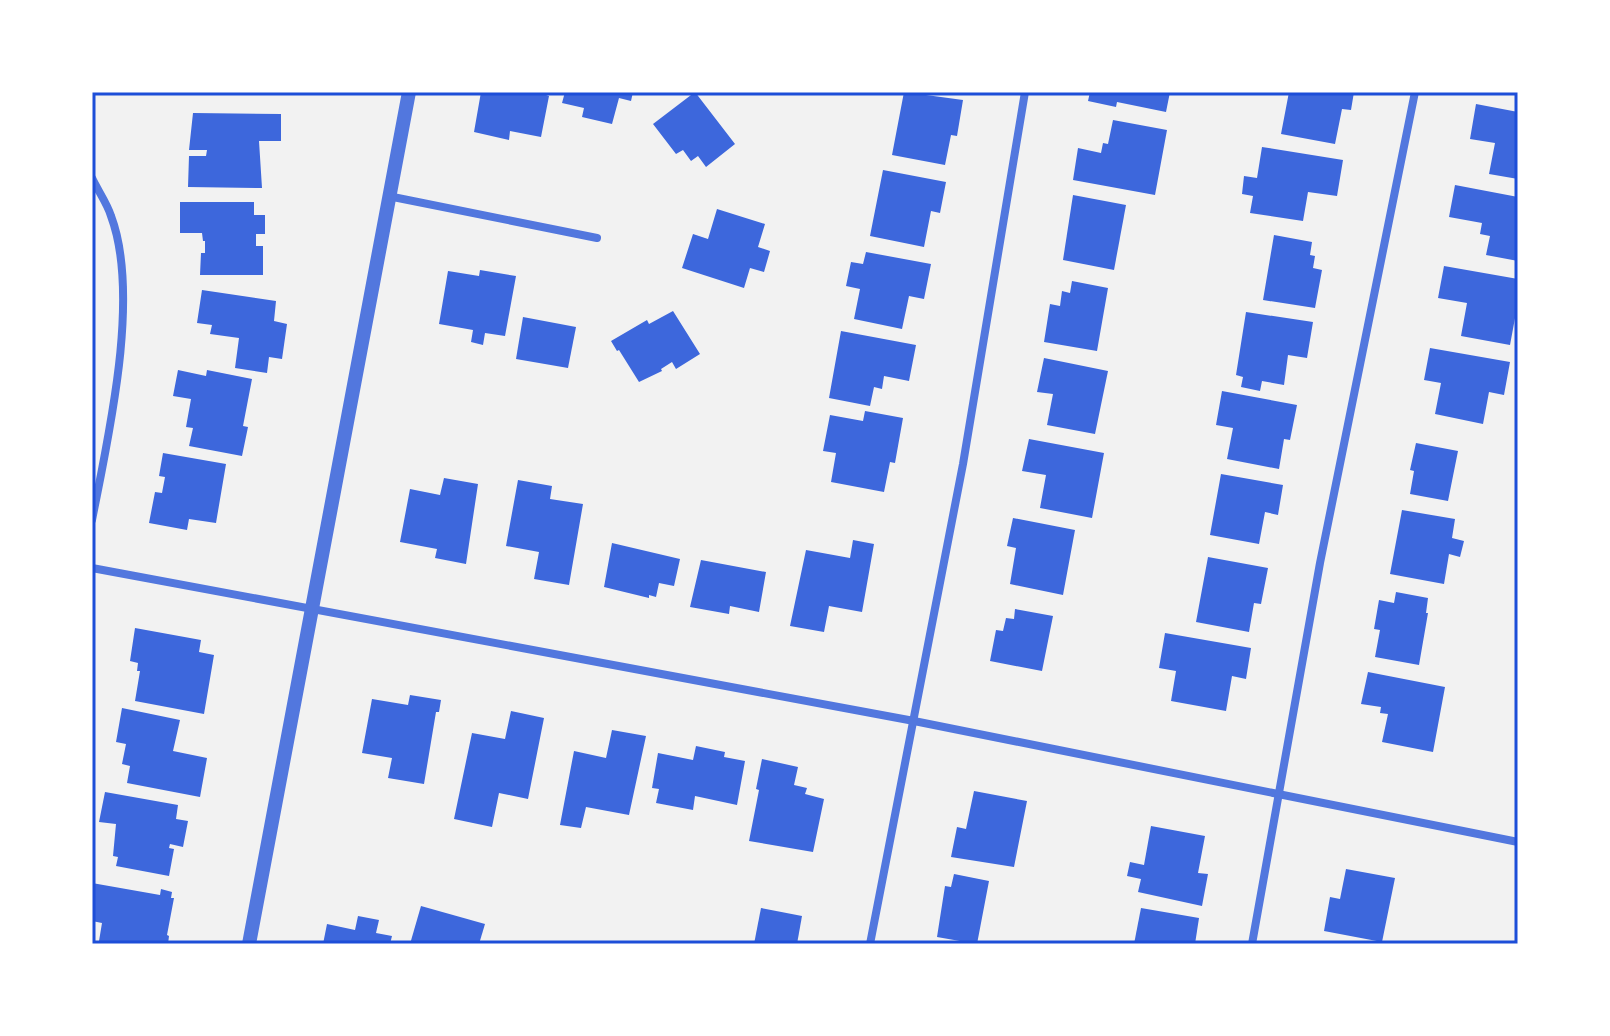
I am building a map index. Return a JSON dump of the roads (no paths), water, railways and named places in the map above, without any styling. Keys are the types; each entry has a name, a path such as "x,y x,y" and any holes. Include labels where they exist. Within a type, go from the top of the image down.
{"street":[{"path":"249,944 409,92"},
{"path":"870,944 963,464 1025,92"},
{"path":"1252,944 1320,563 1415,92"},
{"path":"92,178 112,217 121,262 122,304 115,405 92,520"},
{"path":"388,196 597,238"},
{"path":"92,568 914,721 1518,842"}]}
